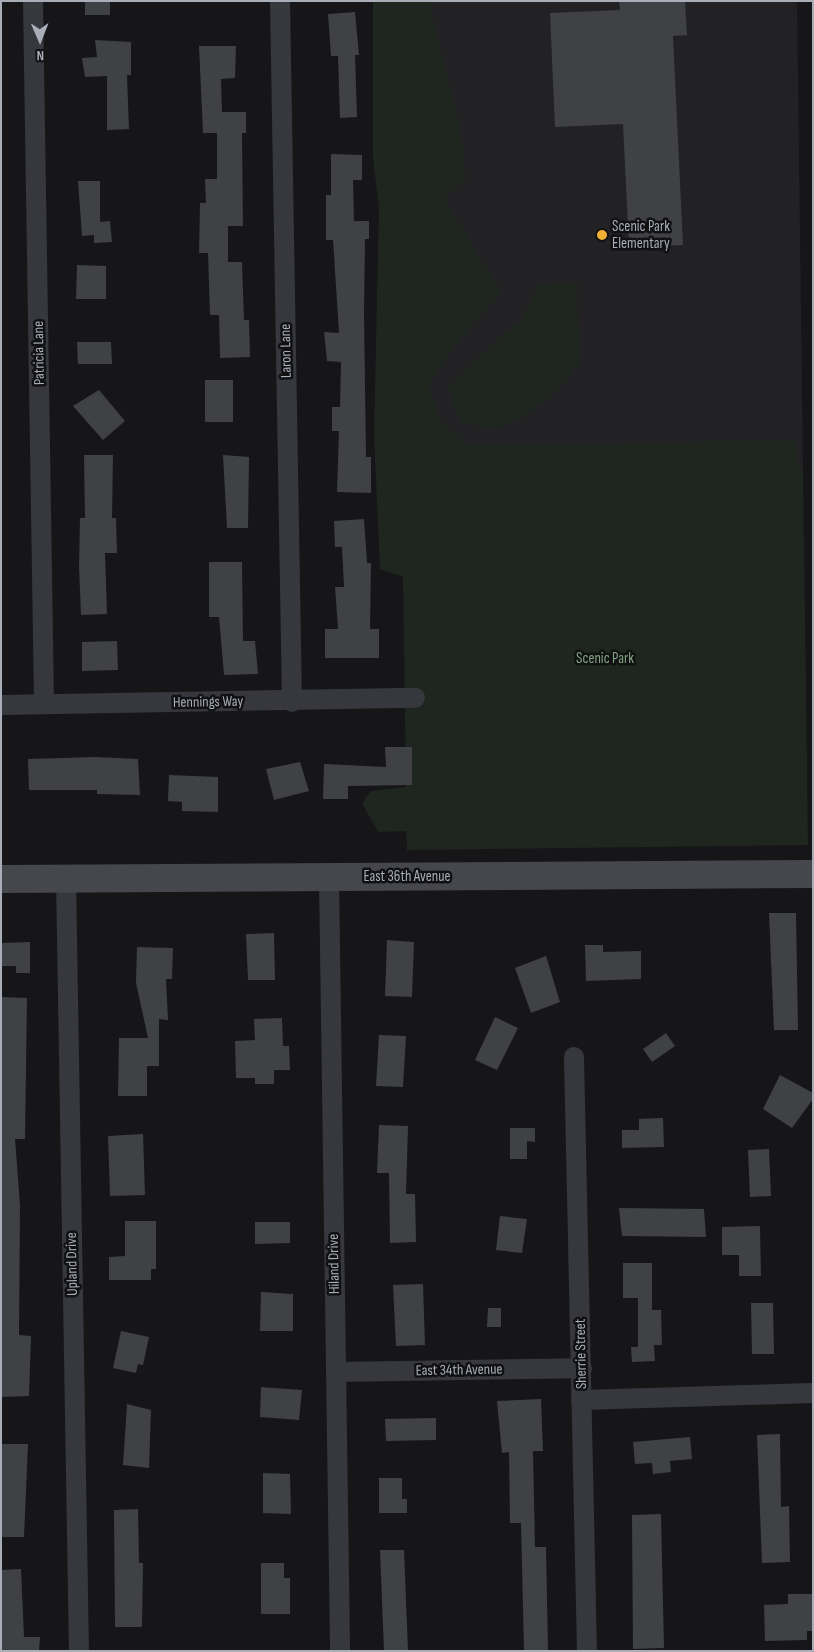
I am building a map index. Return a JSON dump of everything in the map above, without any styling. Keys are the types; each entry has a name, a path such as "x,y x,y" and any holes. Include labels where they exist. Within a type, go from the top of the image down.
{"street":[{"name":"Patricia Lane","path":"33,1 44,704"},
{"name":"Laron Lane","path":"280,1 292,702"},
{"name":"Hennings Way","path":"1,705 292,702 415,698"},
{"name":"East 36th Avenue","path":"1,879 813,874"},
{"name":"Upland Drive","path":"66,878 79,1651"},
{"name":"Hiland Drive","path":"329,878 340,1651"},
{"name":"Sherrie Street","path":"574,1057 587,1651"},
{"name":"East 34th Avenue","path":"336,1372 582,1368"},
{"path":"581,1400 813,1394"}],"shaded area":[{"name":"Scenic Park Elementary","path":"404,1 797,1 803,468 401,474"}],"green space":[{"name":"Scenic Park","path":"373,1 429,1 460,125 466,178 444,198 501,292 453,348 429,384 439,419 470,446 792,440 797,445 798,468 803,468 808,845 407,850 406,831 378,832 362,803 371,791 406,787 403,577 380,569 374,435 379,207 373,159"},
{"path":"577,282 579,364 555,392 525,416 496,428 460,423 448,386 521,319 539,284"}],"building":[{"path":"85,1 110,1 110,15 85,15"},
{"name":"Scenic Park Elementary","path":"619,1 685,1 687,35 673,36 683,245 629,247 623,124 555,127 550,13 620,10"},
{"path":"355,12 359,55 355,55 357,117 340,118 338,56 331,56 328,14"},
{"path":"95,40 131,42 131,75 127,75 129,129 107,130 107,76 85,77 82,58 97,57"},
{"path":"199,46 236,46 235,78 221,79 222,112 246,112 246,133 242,133 243,226 228,226 228,262 242,262 244,320 249,320 250,357 220,358 219,315 210,315 208,253 199,253 200,203 206,203 205,179 217,179 217,133 203,133"},
{"path":"331,154 362,155 362,180 353,180 354,221 369,221 369,239 365,239 364,314 366,457 371,457 371,493 337,492 339,431 332,431 332,407 340,407 341,362 327,361 324,332 339,333 333,240 326,240 326,195 331,195"},
{"path":"78,181 100,181 100,222 110,221 112,242 94,243 94,235 82,236"},
{"path":"77,265 106,266 106,299 76,299"},
{"path":"77,342 111,342 112,364 78,364"},
{"path":"205,380 233,380 233,422 205,422"},
{"path":"99,390 125,421 103,440 73,406"},
{"path":"84,455 113,455 112,518 116,518 117,553 105,553 107,614 81,615 79,567 80,518 85,518"},
{"path":"223,455 249,457 248,528 227,528"},
{"path":"364,519 367,563 371,563 370,629 379,629 379,658 325,658 325,629 338,629 335,587 344,587 342,547 335,547 334,521"},
{"path":"209,562 242,562 243,641 255,641 258,674 224,675 219,617 209,617"},
{"path":"117,641 118,670 82,671 82,642"},
{"path":"385,747 412,747 412,785 348,786 348,799 323,799 324,764 386,767"},
{"path":"96,757 138,759 140,795 97,794 97,790 29,790 28,759"},
{"path":"300,762 309,791 274,800 266,769"},
{"path":"169,775 218,777 218,812 182,811 182,802 168,801"},
{"path":"769,913 796,913 798,1030 774,1030"},
{"path":"274,933 275,980 248,980 246,934"},
{"path":"387,940 414,942 412,997 385,996"},
{"path":"30,942 30,973 16,973 16,966 1,966 1,943"},
{"path":"585,945 603,945 603,952 641,951 641,979 586,981"},
{"path":"137,947 173,948 172,979 166,979 168,1020 159,1019 159,1066 147,1066 147,1096 118,1096 119,1038 148,1038 136,983"},
{"path":"546,956 560,1002 531,1013 515,968"},
{"path":"1,997 27,998 25,1139 15,1139 20,1205 19,1335 31,1336 29,1396 1,1397"},
{"path":"495,1017 518,1028 497,1070 475,1060"},
{"path":"282,1018 283,1046 289,1046 290,1070 274,1070 274,1084 255,1084 255,1078 236,1078 235,1041 255,1040 254,1019"},
{"path":"666,1033 675,1046 652,1062 643,1049"},
{"path":"379,1035 406,1036 403,1087 376,1086"},
{"path":"780,1075 813,1093 813,1099 792,1128 763,1109"},
{"path":"663,1118 664,1147 622,1148 622,1130 639,1130 639,1119"},
{"path":"379,1125 408,1126 406,1194 415,1194 416,1242 390,1243 389,1173 377,1173"},
{"path":"510,1128 535,1128 535,1142 527,1141 527,1159 510,1159"},
{"path":"143,1134 145,1195 110,1196 108,1136"},
{"path":"769,1149 771,1196 750,1197 748,1150"},
{"path":"619,1208 704,1209 706,1237 622,1236"},
{"path":"500,1216 527,1219 522,1253 496,1250"},
{"path":"125,1221 156,1221 156,1269 151,1269 151,1280 109,1280 109,1257 125,1256"},
{"path":"255,1222 290,1222 290,1243 255,1244"},
{"path":"760,1226 761,1276 739,1276 739,1255 722,1255 722,1227"},
{"path":"623,1263 652,1263 652,1310 661,1310 662,1345 654,1345 655,1361 632,1362 631,1347 638,1347 638,1298 623,1298"},
{"path":"423,1284 425,1345 396,1346 393,1285"},
{"path":"261,1292 293,1294 293,1331 260,1331"},
{"path":"751,1303 773,1303 774,1354 752,1354"},
{"path":"488,1308 501,1308 501,1327 487,1327"},
{"path":"121,1331 149,1337 143,1365 138,1364 136,1373 113,1368"},
{"path":"261,1387 302,1390 299,1420 260,1417"},
{"path":"541,1399 543,1451 533,1451 535,1547 546,1547 548,1651 524,1651 521,1523 510,1523 509,1452 502,1453 497,1401"},
{"path":"127,1404 151,1410 149,1468 123,1465"},
{"path":"436,1418 436,1440 386,1441 385,1419"},
{"path":"780,1434 781,1507 789,1506 790,1562 762,1563 757,1435"},
{"path":"690,1437 692,1459 670,1461 671,1472 653,1474 652,1463 635,1464 633,1442"},
{"path":"1,1444 28,1444 24,1537 1,1537"},
{"path":"263,1473 290,1474 291,1514 263,1513"},
{"path":"379,1478 402,1478 402,1499 407,1499 407,1513 379,1513"},
{"path":"138,1509 139,1563 143,1563 142,1627 115,1627 114,1510"},
{"path":"661,1514 664,1648 633,1649 632,1515"},
{"path":"380,1550 404,1550 408,1651 384,1651"},
{"path":"261,1563 284,1563 284,1578 290,1578 290,1614 261,1614"},
{"path":"21,1569 24,1637 40,1637 39,1651 1,1651 1,1570"},
{"path":"788,1594 813,1594 813,1631 807,1631 807,1640 765,1641 764,1605 788,1604"}],"place":[{"name":"Scenic Park Elementary","path":"602,235"}]}
